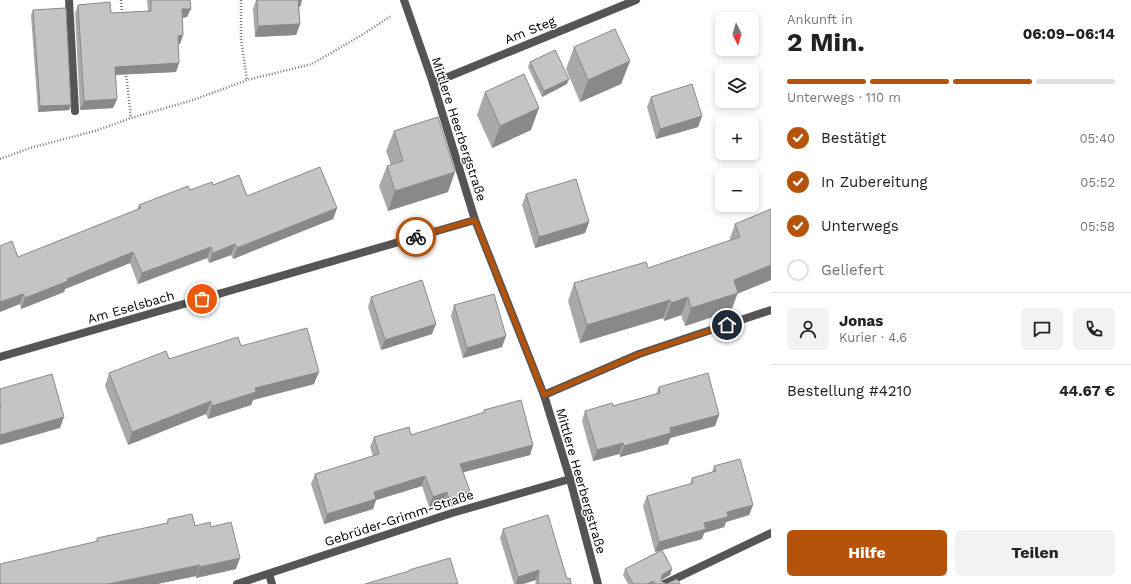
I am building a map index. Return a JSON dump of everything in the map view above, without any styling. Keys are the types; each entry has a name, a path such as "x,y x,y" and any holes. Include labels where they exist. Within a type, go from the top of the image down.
{"street":[{"path":"69,0 75,111"},
{"name":"Mittlere Heerbergstraße","path":"404,0 433,83 475,220 544,395 570,479 598,584"},
{"name":"Am Steg","path":"433,83 636,0"},
{"name":"Am Eselsbach","path":"0,357 475,220"},
{"path":"544,395 639,354 771,310"},
{"name":"Gebrüder-Grimm-Straße","path":"237,584 452,513 570,479"},
{"path":"664,584 771,533"},
{"path":"269,574 272,584"}],"path":[{"path":"121,0 122,16"},
{"path":"242,0 241,39 247,80"},
{"path":"0,159 30,148 95,131 131,118 193,100 247,80 312,64 391,16 394,10"},
{"path":"126,71 131,118"}],"building":[{"path":"151,0 190,0 191,9 182,9 183,35 178,36 179,63 115,67 117,99 84,101 78,5 110,2 111,13 151,11"},
{"path":"257,0 298,0 300,24 258,26"},
{"path":"66,8 71,105 40,106 33,10"},
{"path":"615,29 630,61 588,80 574,47"},
{"path":"555,50 569,79 544,91 530,62"},
{"path":"524,74 539,108 500,126 485,92"},
{"path":"692,84 702,116 660,129 651,97"},
{"path":"438,117 455,172 395,191 387,166 403,161 394,131"},
{"path":"320,167 337,208 237,248 235,244 213,253 211,247 142,273 133,252 67,279 68,281 25,298 23,294 0,302 0,246 12,241 18,257 141,208 139,205 188,186 190,190 212,182 213,185 239,175 247,196"},
{"path":"576,179 589,222 539,237 526,194"},
{"path":"771,209 771,265 734,280 738,293 691,308 688,297 671,303 670,300 587,325 574,283 646,262 648,268 740,237 735,224"},
{"path":"422,280 436,324 385,340 371,297"},
{"path":"494,294 506,336 467,348 454,305"},
{"path":"307,328 319,372 255,388 256,392 212,406 211,401 132,432 109,373 166,351 169,359 238,337 241,346"},
{"path":"708,373 719,415 670,428 671,433 624,446 623,443 597,450 585,411 612,403 613,406 660,393 659,387"},
{"path":"52,374 64,417 0,435 0,389"},
{"path":"521,400 533,445 460,464 470,491 449,499 447,492 433,497 425,476 374,492 376,499 327,514 315,474 379,454 374,437 409,427 411,435 485,412 484,410"},
{"path":"740,459 753,505 727,512 728,517 704,523 706,529 659,542 647,496 693,483 692,478 716,471 714,466"},
{"path":"192,514 195,526 210,522 211,527 231,522 240,558 108,584 0,584 0,564 98,541 97,538 168,523 168,519"},
{"path":"548,515 567,579 570,578 571,584 538,584 539,570 518,577 503,529"},
{"path":"662,550 672,569 662,575 661,581 666,584 655,584 654,581 647,584 633,584 625,569"},
{"path":"450,558 458,584 365,584 409,570"},
{"path":"677,579 680,584 666,584"}],"way so far":[{"path":"202,299 416,237"}],"route":[{"path":"416,237 475,220 544,395 639,354 727,325"}]}
